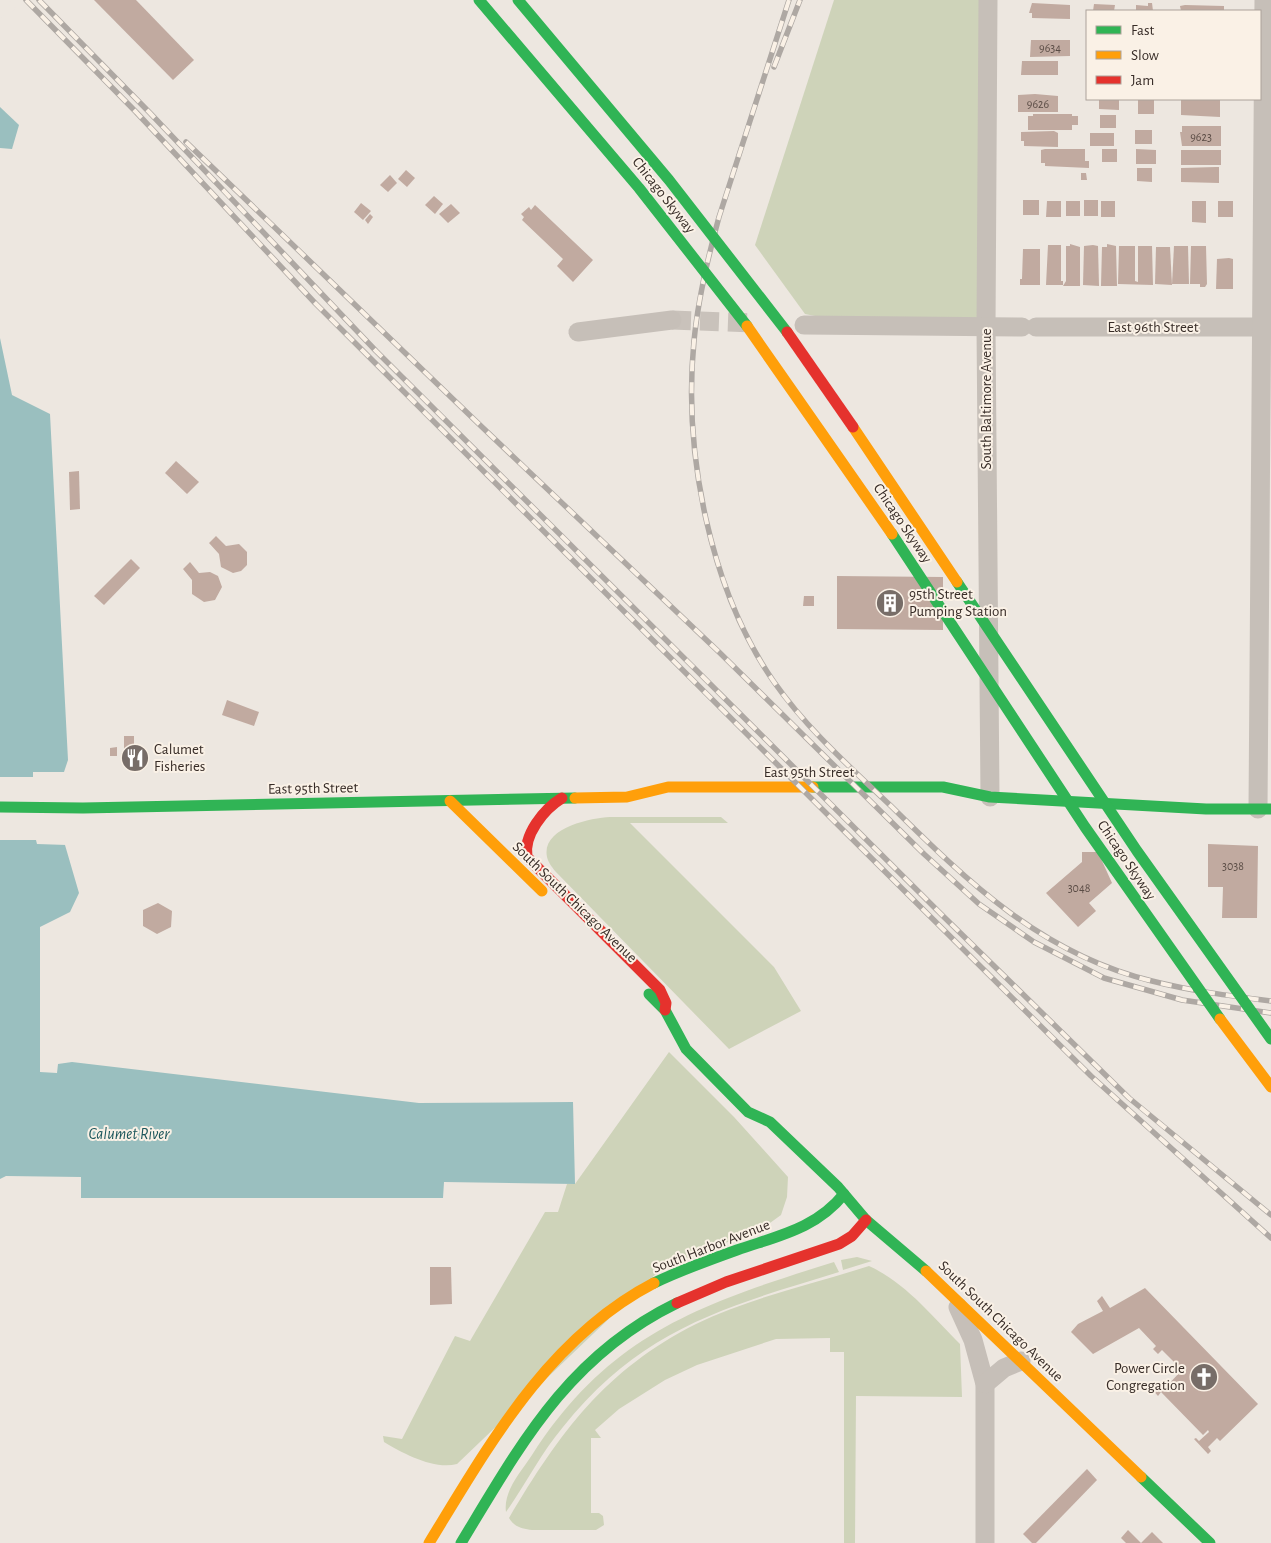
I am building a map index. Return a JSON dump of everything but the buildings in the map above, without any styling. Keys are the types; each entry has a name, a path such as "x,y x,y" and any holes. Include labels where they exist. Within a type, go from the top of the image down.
{"main road":[{"name":"Chicago Skyway","path":"479,0 625,169 788,382 878,513 1119,875 1220,1020 1271,1087"},
{"name":"Chicago Skyway","path":"518,0 648,152 710,229 806,358 902,497 1143,859 1271,1039"},
{"name":"East 95th Street","path":"0,807 83,808 562,798 627,796 668,787 943,787 990,797 1206,809 1265,809"},
{"name":"East 95th Street","path":"627,796 652,802"},
{"name":"East 95th Street","path":"956,804 990,797"},
{"path":"562,798 555,800 538,821 525,847 527,857 660,990 666,1002 665,1010"},
{"name":"South South Chicago Avenue","path":"450,800 553,902"},
{"name":"South South Chicago Avenue","path":"595,942 665,1010 686,1049 748,1112 770,1122"},
{"path":"675,1028 697,1039"},
{"name":"South South Chicago Avenue","path":"761,1104 770,1122 844,1194 866,1220 953,1296 1210,1543"},
{"name":"South Harbor Avenue","path":"429,1543 498,1432 531,1384 562,1352 596,1322 634,1294 677,1272 814,1222 828,1211 844,1194"},
{"path":"461,1543 520,1447 552,1402 581,1371 613,1344 648,1318 689,1297 840,1244 852,1236 866,1220"}],"street":[{"name":"South Baltimore Avenue","path":"988,0 986,327 990,797"},
{"path":"1264,0 1266,327 1265,809"},
{"path":"578,332 672,320"},
{"name":"East 96th Street","path":"804,325 1266,327"},
{"path":"953,1296 973,1340 985,1384 985,1543"},
{"path":"985,1384 1004,1368 1021,1361"}],"green space":[{"path":"834,0 981,0 979,323 840,321 805,314 755,245"},
{"path":"610,817 721,817 728,823 630,823 774,967 801,1011 729,1049 549,863 547,847 559,832 580,822"},
{"path":"669,1052 734,1117 788,1177 787,1197 781,1215 763,1228 662,1268 457,1464 439,1465 419,1460 384,1442 383,1436 402,1439 455,1336 470,1341 545,1212 558,1212 567,1184 575,1184"},
{"path":"857,1257 872,1261 843,1270 841,1260"},
{"path":"834,1262 839,1272 759,1297 687,1326 655,1344 623,1366 593,1394 563,1427 506,1512 507,1497 510,1489 562,1413 594,1379 627,1351 663,1328 701,1309 743,1292"},
{"path":"869,1266 895,1281 907,1291 960,1344 962,1397 856,1396 855,1543 844,1543 844,1352 830,1352 830,1338 776,1339 697,1365 665,1380 619,1409 595,1430 601,1438 591,1438 591,1513 599,1513 603,1516 604,1525 596,1530 532,1530 513,1524 509,1518 547,1458 567,1431 610,1383 636,1362 664,1342 716,1315 759,1299"}],"water":[{"path":"0,107 19,125 12,149 0,148"},
{"name":"Calumet River","path":"0,338 12,395 50,414 68,760 64,772 65,845 79,893 70,912 40,927 40,1072 57,1073 58,1064 72,1062 419,1103 573,1102 575,1184 444,1182 443,1198 81,1198 81,1177 6,1176 0,1179"}],"pier":[{"path":"0,0 9,0 16,9 0,18"},
{"path":"33,772 67,772 67,845 37,844 36,840 0,840 0,777 33,777"}],"tunnel":[{"path":"672,320 752,323"}],"railway":[{"path":"26,0 136,112 315,303 834,821 1091,1076 1271,1238"},
{"path":"39,0 150,113 376,351 944,917 1129,1098 1271,1215"},
{"path":"789,0 719,217 704,278 694,341 692,384 693,428 698,473 706,519 718,563 733,606 752,645 774,682 800,716 949,862 1010,912 1042,934 1076,953 1113,969 1181,988 1271,1001"},
{"path":"774,67 800,0"},
{"path":"186,142 720,653 924,854 979,904 1034,942 1104,978 1182,1000 1271,1013"}],"traffic: fast":[{"path":"479,0 639,188 747,326"},
{"path":"518,0 669,180 787,332"},
{"path":"892,534 1085,827 1220,1019"},
{"path":"957,582 1137,851 1271,1039"},
{"path":"813,787 943,787 990,797 1206,809 1271,809"},
{"path":"0,807 83,808 575,798"},
{"path":"649,994 665,1010 686,1049 748,1112 770,1122 838,1187 866,1220 926,1271"},
{"path":"654,1283 706,1261 795,1230 821,1216 844,1194"},
{"path":"461,1543 527,1438 577,1376 606,1349 639,1324 677,1303"},
{"path":"1141,1477 1210,1543"}],"traffic: slow":[{"path":"747,326 892,534"},
{"path":"853,427 957,582"},
{"path":"575,798 627,797 668,787 813,787"},
{"path":"450,801 542,891"},
{"path":"1220,1019 1271,1087"},
{"path":"926,1271 1141,1477"},
{"path":"429,1543 499,1432 524,1397 552,1364 583,1333 616,1306 654,1283"}],"traffic: jam":[{"path":"787,332 853,427"},
{"path":"562,798 548,809 536,823 528,840 527,857 660,990 666,1003 665,1010"},
{"path":"677,1303 726,1282 839,1244 852,1236 866,1220"}],"place":[{"name":"95th Street Pumping Station","path":"890,603"},
{"name":"Calumet Fisheries","path":"135,758"},
{"name":"Power Circle Congregation","path":"1204,1377"}]}
